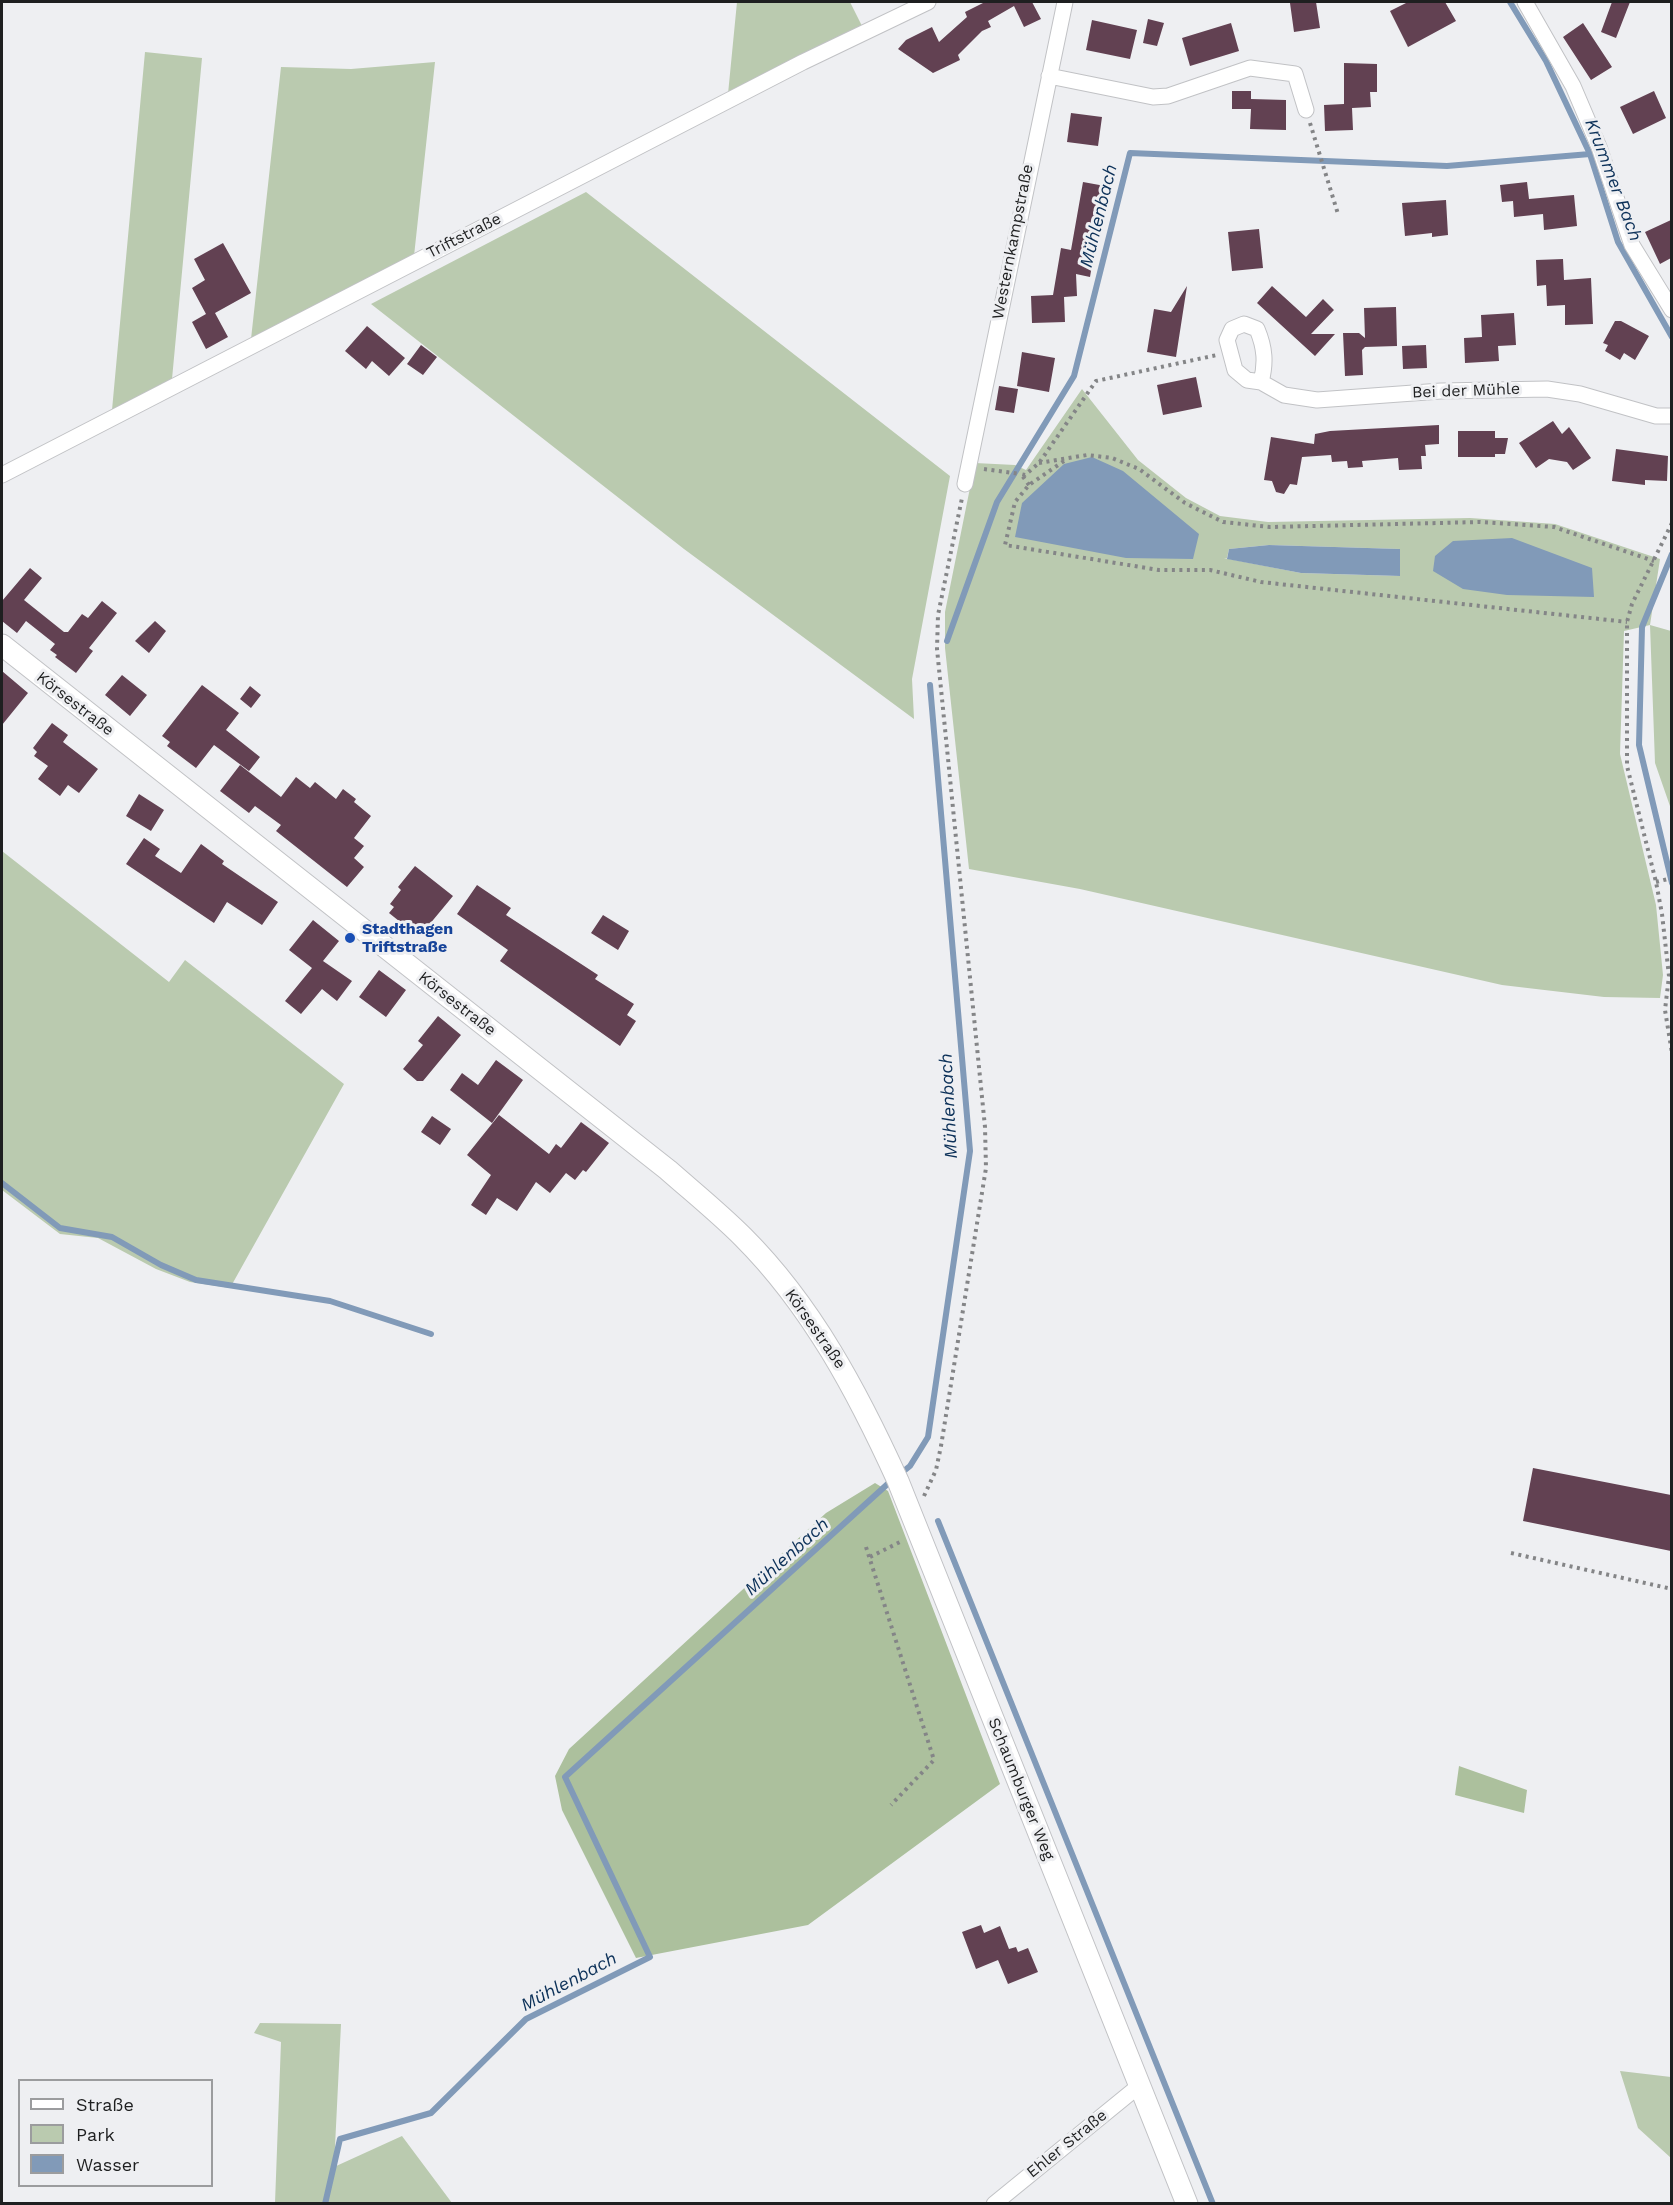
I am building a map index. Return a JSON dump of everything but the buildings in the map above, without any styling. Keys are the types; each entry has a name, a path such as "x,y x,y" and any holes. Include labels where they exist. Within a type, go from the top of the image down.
{"street":[{"name":"Triftstraße","path":"2,475 782,73 928,2"},
{"name":"Westernkampstraße","path":"965,484 1065,2"},
{"path":"1525,2 1573,86 1599,147 1632,245 1671,310"},
{"path":"1049,76 1153,97 1168,96 1250,68 1284,72 1295,74 1306,110"},
{"path":"1228,352 1227,340 1232,329 1244,324 1257,329 1262,341 1266,364 1261,382"},
{"name":"Bei der Mühle","path":"1228,352 1235,370 1247,380 1261,382 1284,395 1317,400 1441,391 1547,389 1580,394 1656,416 1671,416"},
{"name":"Körsestraße","path":"2,645 668,1170 743,1238 802,1306 848,1377"},
{"name":"Schaumburger Weg","path":"848,1377 896,1477 1187,2204"},
{"name":"Ehler Straße","path":"994,2204 1140,2085"}],"path":[{"path":"1306,110 1318,152 1327,172 1338,214"},
{"path":"968,468 1009,471 1025,475 1039,463 1096,381 1228,352"},
{"path":"1039,463 1064,461 1087,455 1112,458 1139,469 1185,503 1222,522 1270,527 1480,522 1554,527 1654,561"},
{"path":"1064,461 1029,485 1015,502 1005,545 1159,570 1210,570 1261,582 1627,622"},
{"path":"1021,474 1029,485"},
{"path":"870,1557 916,1526 936,1470 986,1168 985,1127 937,649 938,615 965,484"},
{"path":"1671,523 1632,604 1627,622 1627,766 1656,882 1669,976 1665,1010 1671,1053"},
{"path":"1656,882 1671,878"},
{"path":"866,1547 934,1760 891,1805"},
{"path":"1511,1553 1671,1589"}],"green space":[{"path":"737,2 850,2 862,26 728,94"},
{"path":"145,52 202,58 172,379 112,410"},
{"path":"435,62 414,256 251,339 281,67 351,69"},
{"path":"586,192 950,476 912,679 914,719 684,549 371,304"},
{"path":"1082,389 1138,460 1186,498 1220,516 1268,522 1470,518 1555,524 1660,559 1650,625 1624,631 1620,754 1656,905 1663,975 1660,998 1604,997 1502,985 1080,889 969,869 945,648 945,612 975,463 1015,465 1026,470","holes":["1269,545 1400,549 1400,576 1301,573 1224,558 1227,558 1229,549"]},
{"path":"1650,625 1671,631 1671,809 1655,763"},
{"path":"2,851 169,982 185,960 344,1084 230,1288 190,1282 156,1269 98,1238 60,1234 2,1190"},
{"path":"875,1483 888,1491 1000,1784 808,1925 636,1958 562,1810 555,1776 569,1749 826,1513"},
{"path":"1459,1766 1527,1790 1524,1813 1455,1795"},
{"path":"260,2023 341,2024 334,2167 402,2136 452,2203 275,2203 281,2042 254,2033"},
{"path":"1620,2071 1671,2077 1671,2158 1638,2128"}],"water":[{"path":"1092,457 1123,471 1199,534 1193,559 1126,558 1015,537 1022,503 1064,464"},
{"path":"1512,538 1592,568 1594,597 1507,595 1463,589 1433,571 1435,556 1453,541"},
{"path":"1269,545 1400,549 1400,576 1301,573 1227,559 1229,549"}],"waterway":[{"name":"Krummer Bach","path":"1510,2 1546,61 1590,154 1618,242 1672,337"},
{"name":"Mühlenbach","path":"947,641 997,502 1074,376 1130,153 1447,166 1590,154"},
{"name":"Krummer Bach","path":"1672,554 1642,627 1639,745 1672,883"},
{"name":"Mühlenbach","path":"900,1474 910,1466 928,1437 970,1151 930,685"},
{"path":"2,1183 60,1228 112,1237 161,1265 196,1280 330,1301 431,1334"},
{"name":"Mühlenbach","path":"325,2204 340,2139 431,2113 526,2019 650,1957 565,1777 892,1480"},
{"path":"938,1521 1213,2204"}],"place":[{"name":"Stadthagen Triftstraße","path":"350,938"}]}
